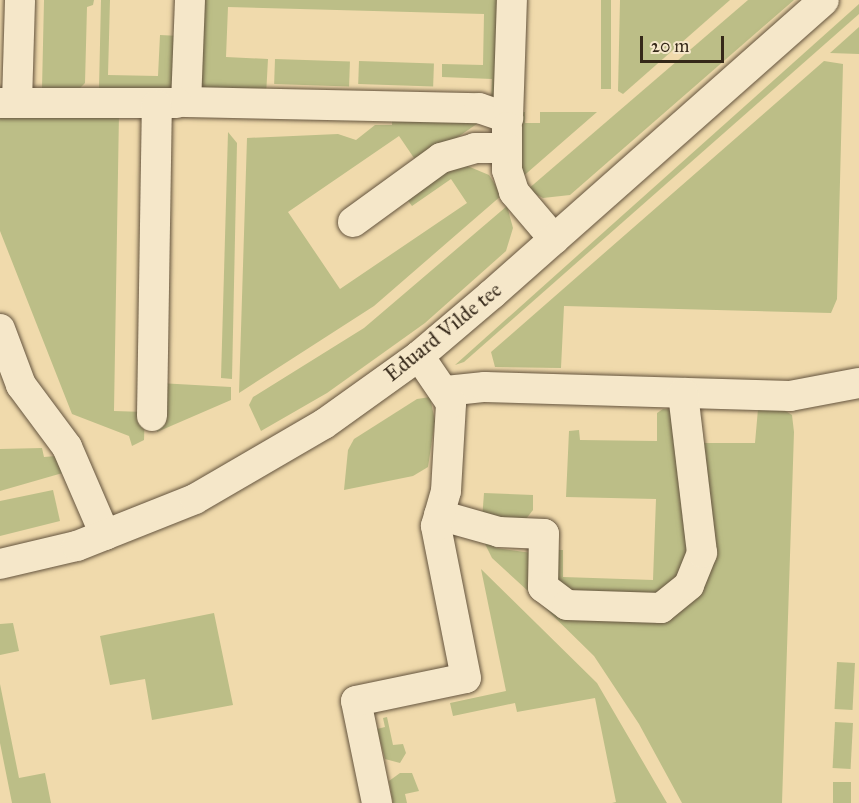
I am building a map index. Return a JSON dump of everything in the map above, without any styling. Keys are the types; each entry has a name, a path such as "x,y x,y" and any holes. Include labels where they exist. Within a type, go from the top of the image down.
{"street":[{"path":"20,0 8,102 479,108 507,118"},
{"path":"152,416 171,103 190,0"},
{"path":"512,0 507,170 514,192 554,239"},
{"name":"Eduard Vilde tee","path":"0,564 105,535 195,499 272,457 418,356 824,0"},
{"path":"353,222 441,158 475,148 507,148"},
{"path":"0,329 21,385 67,447 105,535"},
{"path":"377,803 356,701 466,678 436,526 446,490 451,403 446,391 418,356"},
{"path":"446,391 485,387 790,396 859,383"},
{"path":"439,515 474,527 544,534 543,587 567,605 661,608 689,585 702,554 683,393"}],"green space":[{"path":"44,0 94,0 93,5 87,7 85,83 75,93 42,88"},
{"path":"101,0 110,0 108,75 158,76 160,35 180,36 171,89 99,88"},
{"path":"199,0 506,0 501,93 491,103 492,79 442,77 442,64 483,65 484,14 228,7 226,57 268,59 266,96 205,92 194,77"},
{"path":"601,0 611,0 611,89 601,89"},
{"path":"620,0 730,0 623,94 618,91"},
{"path":"748,0 794,0 570,195 543,198 527,190"},
{"path":"859,4 859,14 464,362 455,365"},
{"path":"859,27 859,54 830,53"},
{"path":"275,59 350,62 349,87 274,84"},
{"path":"359,61 434,64 433,87 358,84"},
{"path":"824,61 843,64 837,299 831,313 564,306 561,368 495,367 491,352"},
{"path":"392,112 484,119 439,150 414,158 399,136 288,212 340,289 467,203 451,179 412,206 403,194 458,162 489,175 502,195 374,306 239,393 247,138 338,134 356,140 375,125 392,125"},
{"path":"517,112 525,112 525,123 540,123 540,112 597,112 520,179"},
{"path":"119,113 114,411 145,412 144,440 132,446 129,436 72,414 0,231 0,115"},
{"path":"228,132 237,143 232,379 221,378"},
{"path":"507,206 513,228 506,251 425,323 327,393 261,431 249,405 253,397 364,328"},
{"path":"159,383 231,387 231,400 157,432"},
{"path":"430,397 435,421 428,467 413,476 344,490 348,450 354,439 417,399"},
{"path":"663,409 678,410 692,556 664,597 557,591 553,550 563,550 563,577 653,580 656,499 566,497 569,431 579,430 580,440 657,441 657,413"},
{"path":"758,409 784,410 792,415 794,432 782,803 682,803 639,724 594,656 542,605 546,602 682,601 699,443 755,443"},
{"path":"42,448 44,457 56,456 66,472 0,491 0,449"},
{"path":"53,490 60,521 0,536 0,501"},
{"path":"484,493 533,495 533,510 526,519 482,520"},
{"path":"483,540 494,541 496,548 532,553 534,582 528,591 492,558"},
{"path":"481,569 597,683 667,803 612,803 616,802 595,698 517,712 515,703 453,716 450,703 506,691"},
{"path":"214,613 233,705 152,720 145,679 110,685 100,636"},
{"path":"13,623 19,651 0,655 0,624"},
{"path":"837,662 855,663 853,710 835,709"},
{"path":"0,684 19,778 45,773 51,803 12,803 0,743"},
{"path":"387,717 393,745 403,744 406,753 400,763 385,759 377,729 385,727 383,718"},
{"path":"835,722 853,723 851,769 833,768"},
{"path":"400,773 412,773 419,791 405,794 407,803 393,803 389,781"},
{"path":"833,782 851,782 851,803 833,803"}]}
